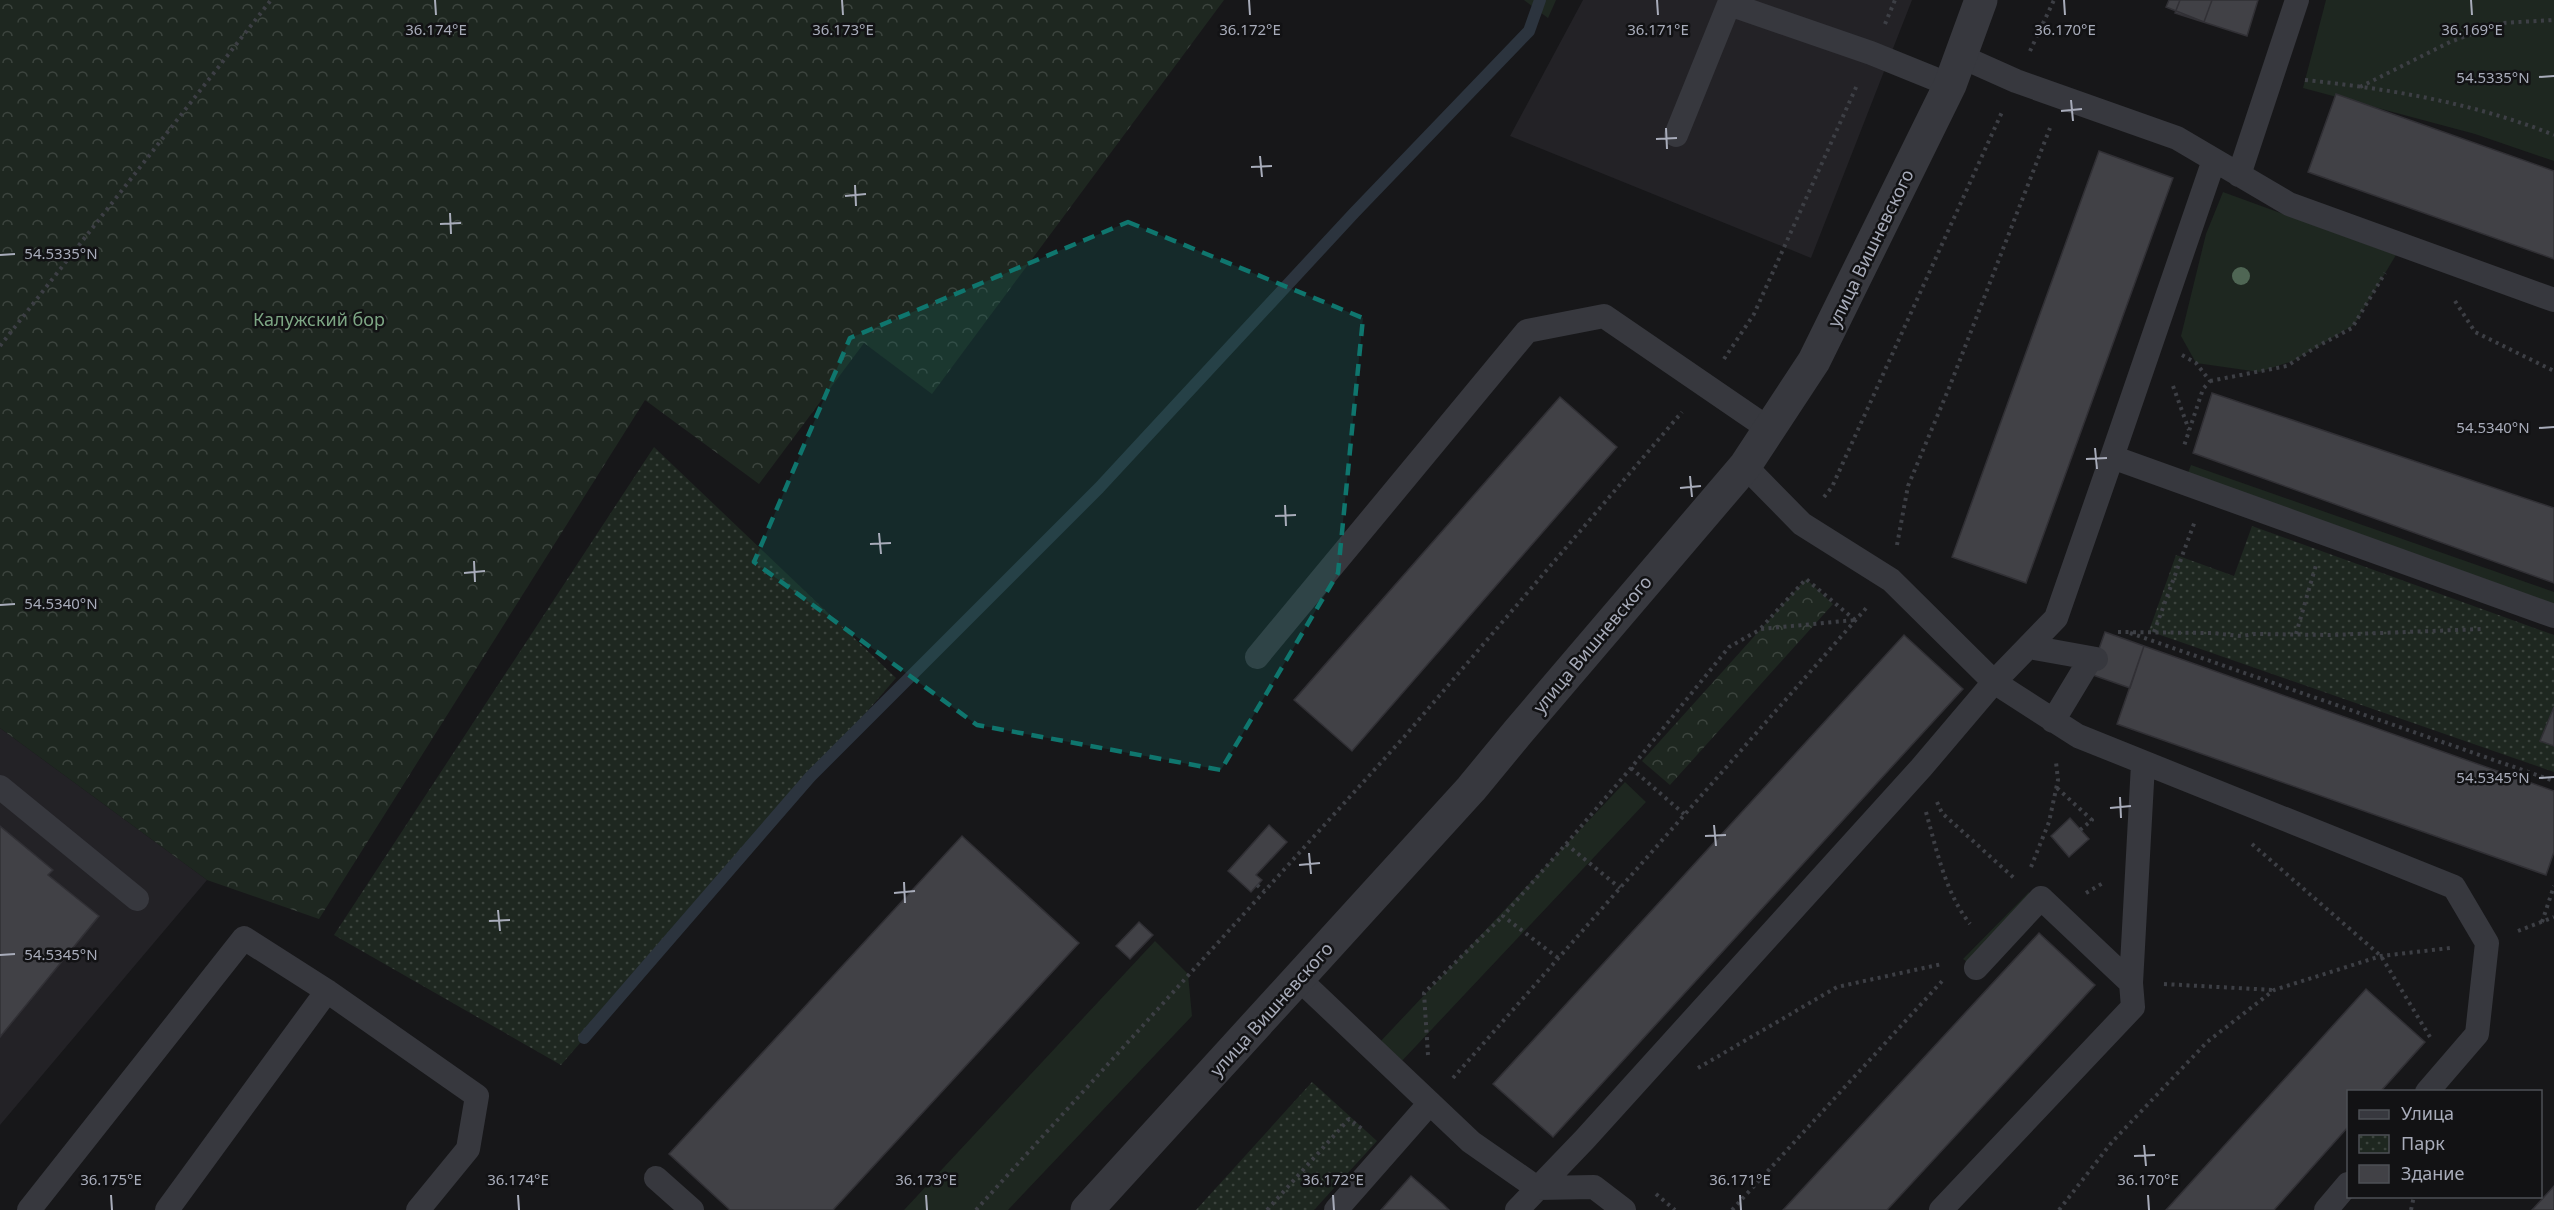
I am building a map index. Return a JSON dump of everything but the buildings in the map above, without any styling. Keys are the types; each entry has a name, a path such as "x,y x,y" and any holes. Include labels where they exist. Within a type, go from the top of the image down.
{"street":[{"name":"улица Вишневского","path":"1088,1210 1471,789 1745,466 1814,361 1955,71 1981,0"}],"lane":[{"path":"2239,175 2297,0"},
{"path":"1676,135 1729,4 1872,53 1955,71 2016,81 2177,138 2289,204 2554,300"},
{"path":"1517,1210 1585,1139 1921,768 1994,682 2056,618 2214,160"},
{"path":"1257,657 1527,331 1604,316 1769,429"},
{"path":"2112,458 2554,616"},
{"path":"1745,466 1802,524 1891,580 1994,682 2078,736 2454,887 2487,943 2477,1034 2429,1090"},
{"path":"2029,647 2093,658 2053,721"},
{"path":"1941,1210 2133,1007 2131,983 2143,764"},
{"path":"0,787 137,899"},
{"path":"1977,960 2029,902 2041,898 2131,983"},
{"path":"29,1210 244,938 327,991 477,1096 468,1149 418,1210"},
{"path":"1299,979 1472,1142 1537,1188 1594,1187 1624,1210"},
{"path":"167,1210 327,991"},
{"path":"1336,1210 1430,1103"},
{"path":"656,1178 692,1210"},
{"path":"2326,1210 2347,1186"}],"path":[{"path":"0,346 270,0"},
{"path":"976,1210 1404,737 1705,387 1754,314 1895,0"},
{"path":"1802,524 1832,487 2054,0"},
{"path":"2360,87 2450,42 2502,23 2554,20"},
{"path":"2272,76 2414,94 2508,117 2554,135"},
{"path":"1430,1103 1891,580 1908,486 1949,388 2062,97"},
{"path":"2210,381 2287,366 2316,346 2352,328 2391,264"},
{"path":"2452,296 2475,332 2554,371"},
{"path":"2169,375 2189,430"},
{"path":"2296,634 2318,558"},
{"path":"1430,1103 1424,993 1503,916 1631,768 1729,647 1761,629 1806,579 1856,620"},
{"path":"1761,629 1856,620"},
{"path":"2116,632 2212,633 2241,636 2488,629"},
{"path":"2128,632 2554,781"},
{"path":"2029,902 2031,864 2049,822 2058,780 2053,721"},
{"path":"1631,768 1684,814"},
{"path":"1921,768 1942,813 2029,902"},
{"path":"1921,768 1924,775 1919,790 1941,867 1977,960"},
{"path":"2057,787 2092,820 2080,830"},
{"path":"2250,843 2381,956 2448,1067"},
{"path":"1566,844 1620,888"},
{"path":"2053,910 2138,865"},
{"path":"1257,885 1264,891"},
{"path":"2542,922 2554,886"},
{"path":"1503,916 1558,958"},
{"path":"2059,1210 2112,1143 2207,1042 2274,990 2381,956 2487,943"},
{"path":"1692,1072 1837,987 1977,960"},
{"path":"1732,1210 1977,960"},
{"path":"2131,983 2274,990"},
{"path":"1267,1210 1349,1119 1389,1150"}],"highlighted area":[{"path":"1128,222 1363,318 1338,573 1221,770 977,725 754,562 850,338"}],"shaded area":[{"path":"1583,0 1912,0 1811,258 1510,136"},
{"path":"0,728 207,880 0,1125"}],"green space":[{"name":"Калужский бор","path":"0,0 1224,0 932,394 864,343 759,484 645,400 319,919 207,880 0,728"},
{"path":"1524,0 1556,0 1548,18"},
{"path":"2326,0 2554,0 2554,161 2475,134 2303,88"},
{"path":"2223,192 2396,255 2354,325 2293,361 2259,372 2196,363 2181,336 2206,234"},
{"path":"654,447 896,678 561,1065 334,935"},
{"path":"2191,465 2554,592 2554,607 2186,478"},
{"path":"2252,526 2554,635 2554,772 2149,631 2176,555 2234,576"},
{"path":"1806,579 1833,604 1670,785 1642,761"},
{"path":"1625,782 1646,802 1400,1063 1379,1043"},
{"path":"2029,892 2028,912 1976,968 1963,959"},
{"path":"1155,941 1188,974 1192,1016 1008,1210 904,1210"},
{"path":"1312,1082 1377,1141 1314,1210 1196,1210"}],"waterway":[{"path":"584,1038 810,777 1099,488 1354,213 1529,31 1540,0"}]}
